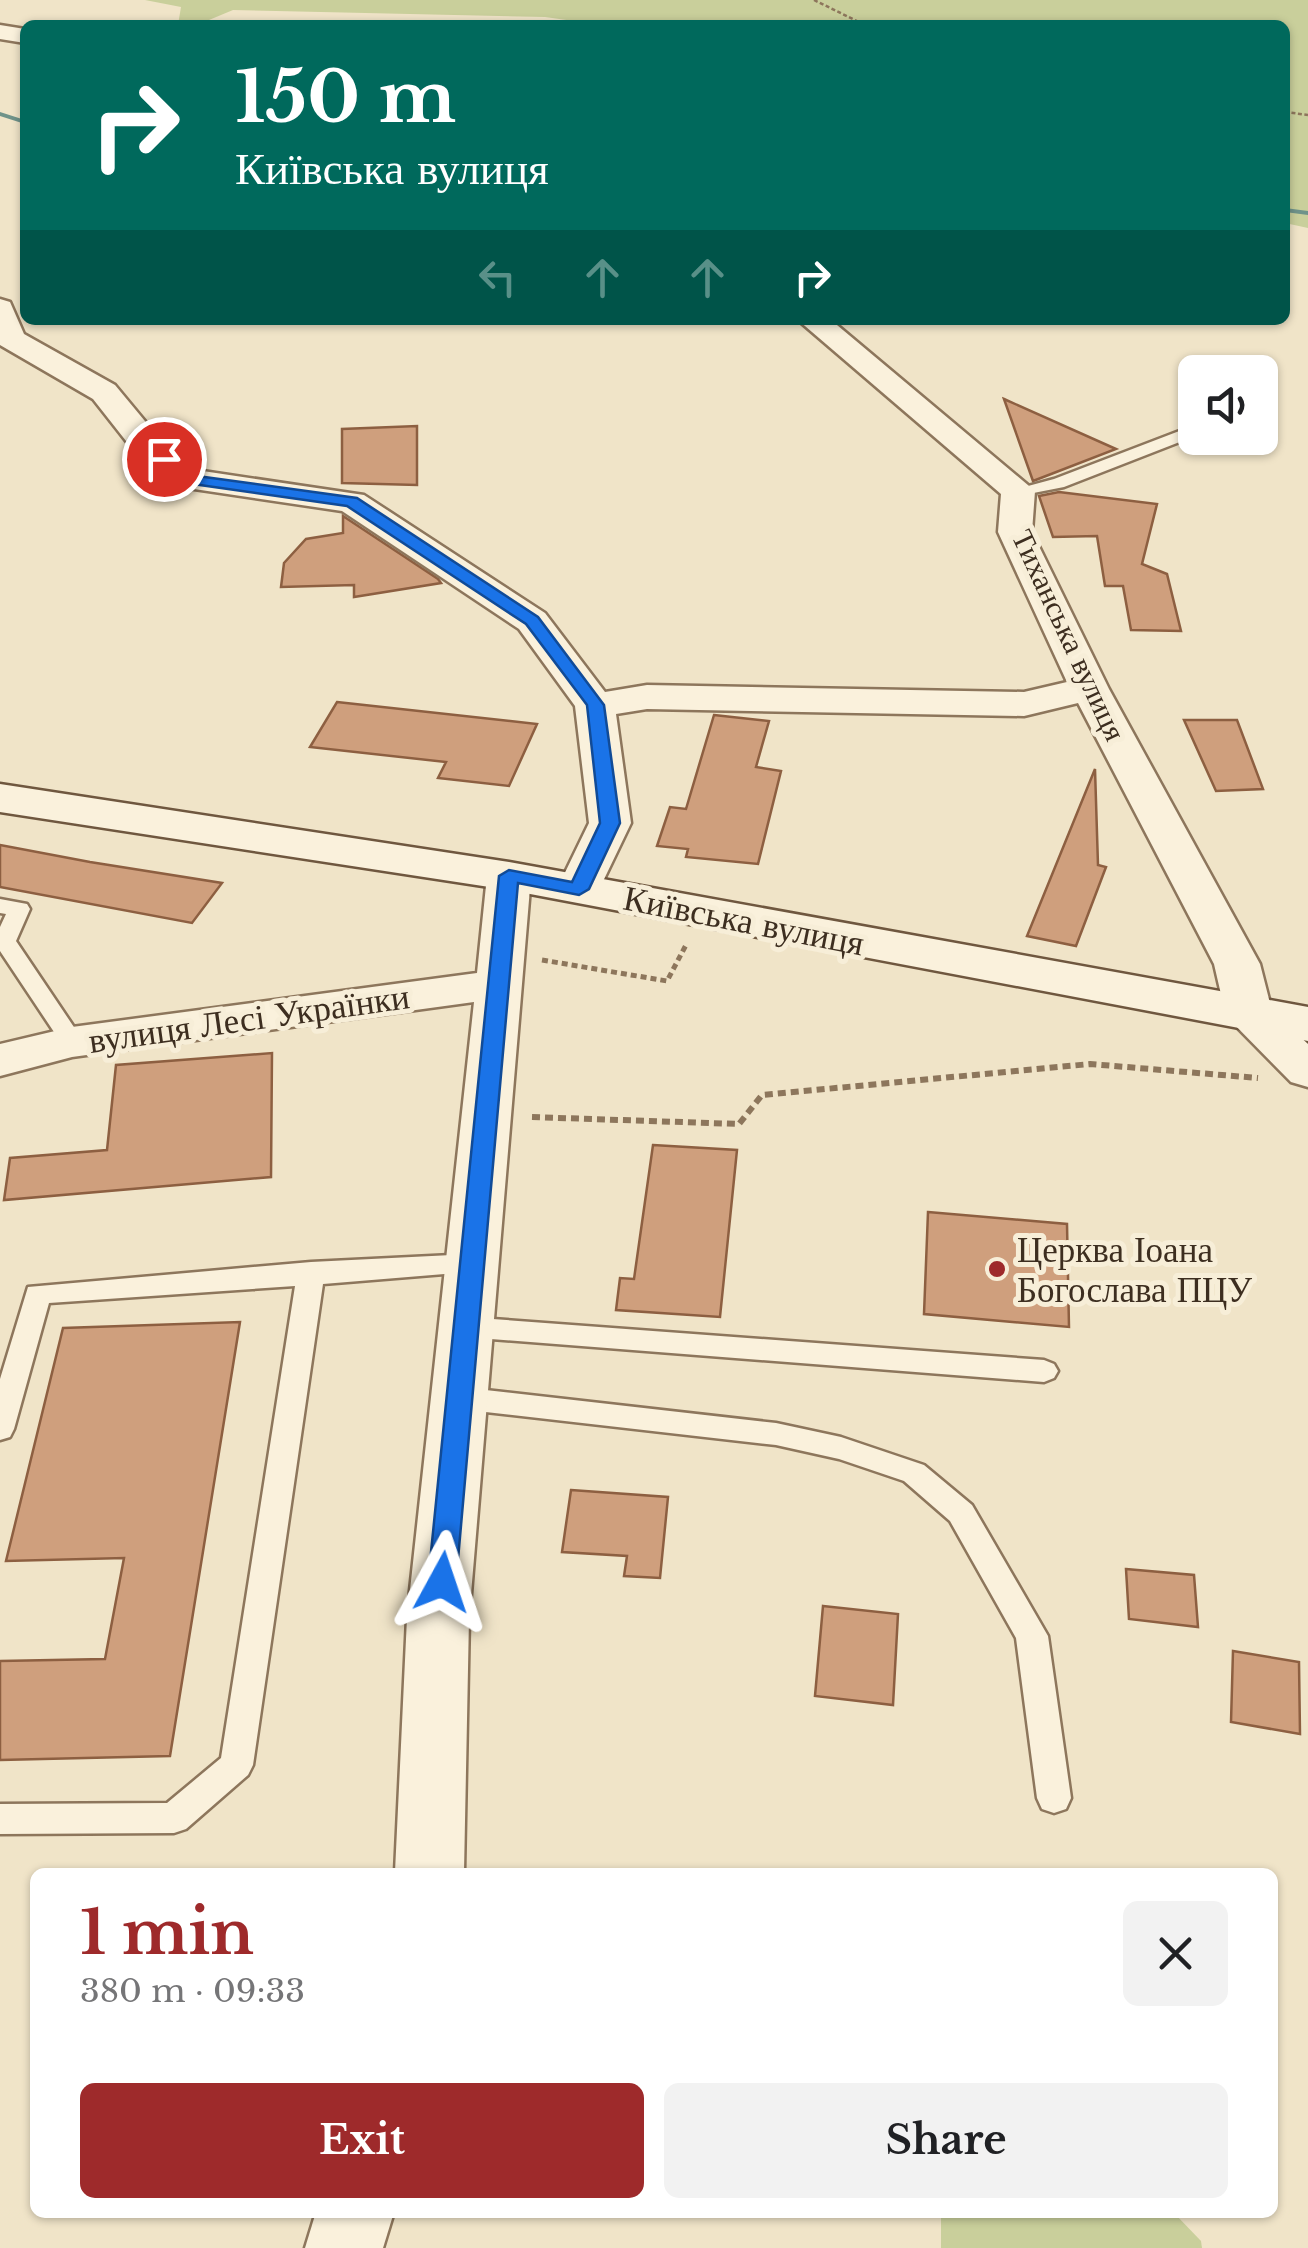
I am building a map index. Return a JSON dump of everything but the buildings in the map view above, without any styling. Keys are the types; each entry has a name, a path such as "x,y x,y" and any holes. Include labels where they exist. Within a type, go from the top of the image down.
{"main road":[{"name":"Київська вулиця","path":"0,798 509,876 1308,1024"}],"street":[{"path":"0,308 11,339 104,392 142,440 186,478 352,502 532,620 596,705 610,823 579,889"},
{"name":"Тиханська вулиця","path":"819,325 1018,491 1015,532 1090,689 1237,964 1250,1016"},
{"path":"596,705 647,698 1024,704 1090,689"},
{"path":"428,1868 438,1618 509,876"},
{"name":"вулиця Лесі Українки","path":"0,1060 72,1042 500,968"},
{"path":"1250,1016 1287,1075"},
{"path":"344,2248 352,2218"}],"lane":[{"path":"1018,491 1058,483 1178,437"},
{"path":"0,906 19,909 5,941 72,1042"},
{"path":"0,1428 38,1294 312,1272 472,1264"},
{"path":"0,1819 174,1818 236,1766 312,1272"},
{"path":"465,1327 1044,1372"},
{"path":"459,1398 776,1434 841,1448 914,1472 961,1513 1032,1636 1054,1798"}],"path":[{"path":"814,0 855,20"},
{"path":"500,968 667,981"},
{"path":"486,1115 739,1124 762,1095 1090,1064 1287,1075"}],"green space":[{"path":"145,0 1308,0 1308,228 1290,224 1290,20 566,20 233,10 209,20 179,20 181,7"},
{"path":"941,2218 1179,2218 1201,2241 1202,2248 941,2248"}],"waterway":[{"path":"0,114 20,120"},
{"path":"1290,211 1308,213"}],"place":[{"name":"Церква Іоана Богослава ПЦУ","path":"997,1269"}],"route":[{"path":"164,459 186,478 352,502 532,620 596,705 610,823 579,889 509,876 442,1582"}]}
